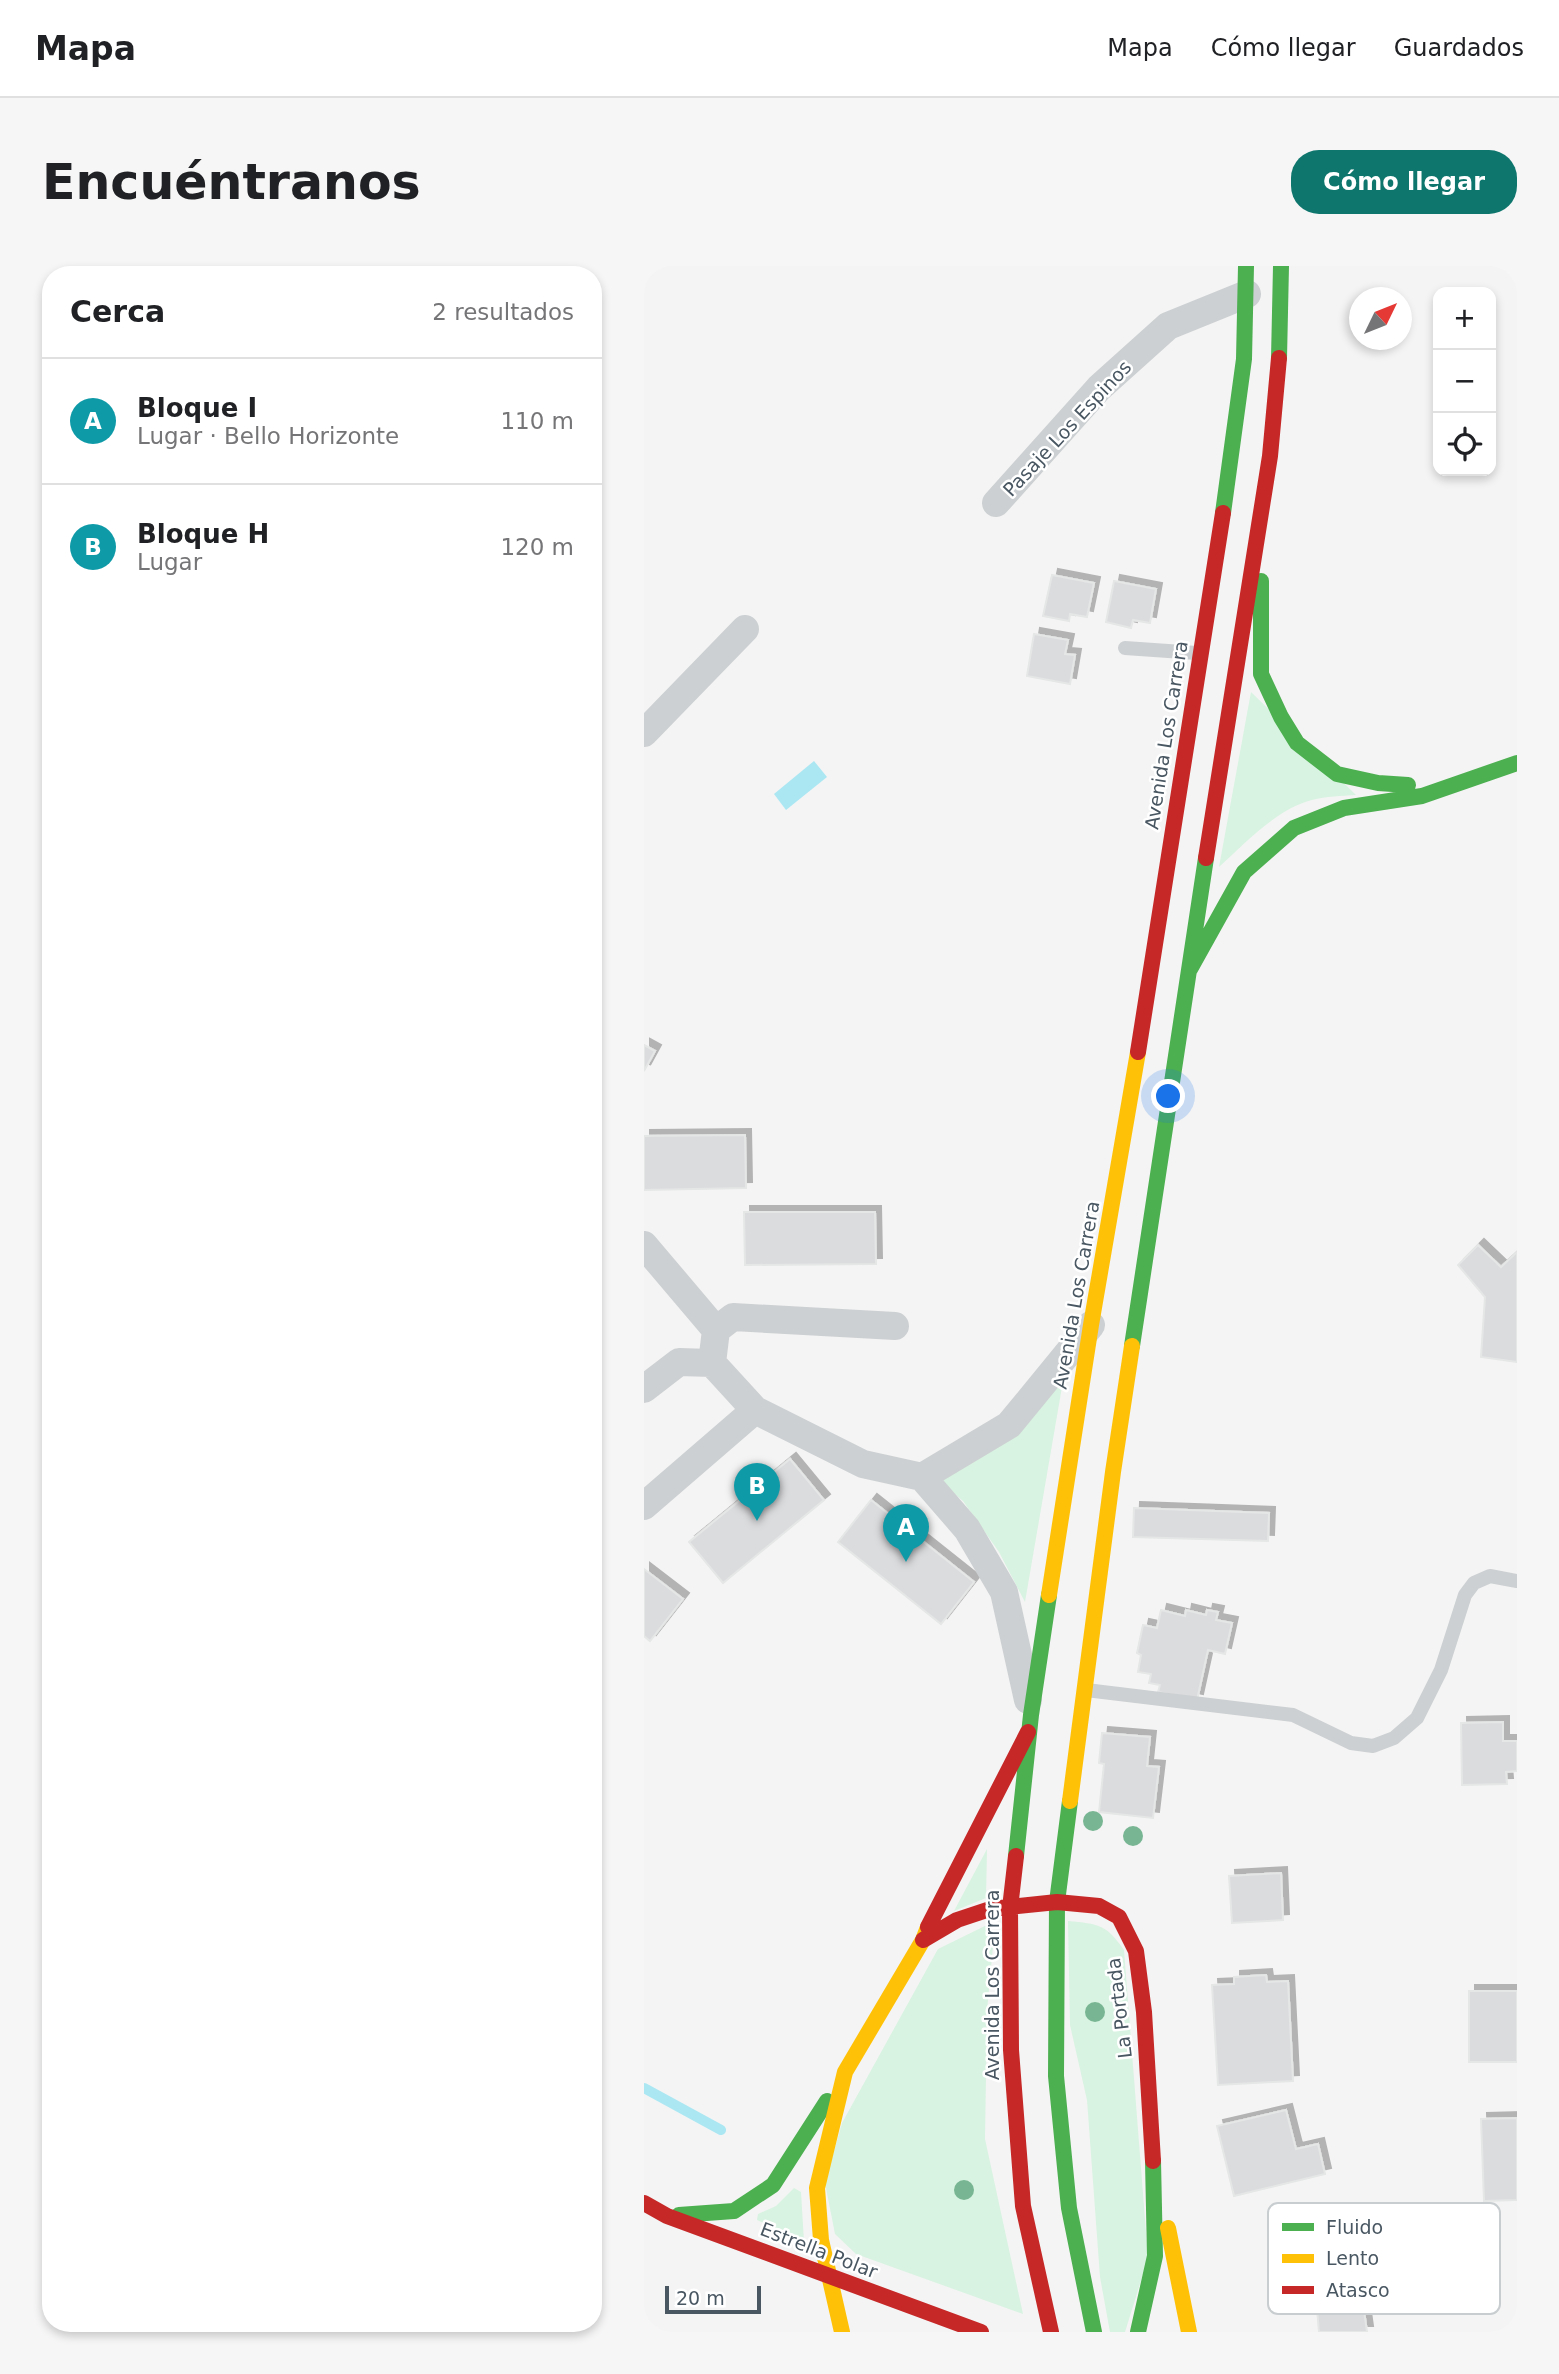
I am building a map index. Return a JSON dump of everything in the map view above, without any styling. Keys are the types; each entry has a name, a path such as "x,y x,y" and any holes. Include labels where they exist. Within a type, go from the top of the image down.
{"main road":[{"name":"Avenida Los Carrera","path":"1051,2332 1023,2206 1011,2050 1010,1908 1030,1723 1090,1325 1135,1073 1200,654 1219,550 1244,359 1246,266"},
{"path":"1094,2332 1069,2208 1056,2076 1057,1902 1115,1459 1276,399 1281,266"},
{"path":"1260,511 1261,674 1281,717 1297,743 1337,774 1378,783 1445,788"},
{"path":"1188,974 1244,872 1294,828 1344,808 1422,796 1517,762"},
{"path":"667,2216 734,2210 773,2185 845,2072 923,1940 1030,1723"},
{"name":"La Portada","path":"923,1940 957,1920 990,1909 1057,1902 1099,1906 1119,1917 1136,1951 1144,2012 1153,2164 1155,2256 1138,2332"},
{"path":"842,2332 821,2240 817,2188 845,2072"},
{"name":"La Portada","path":"1153,2164 1189,2332"},
{"name":"Estrella Polar","path":"644,2203 667,2216 981,2332"},
{"path":"899,2321 920,2311"}],"street":[{"name":"Pasaje Los Espinos","path":"996,503 1099,388 1168,326 1247,294"},
{"path":"644,733 744,629"},
{"path":"644,1245 716,1330"},
{"path":"712,1363 716,1330 733,1317 895,1326"},
{"path":"922,1477 1009,1425 1090,1325"},
{"path":"644,1389 679,1362 712,1363 755,1410 863,1464 922,1477 967,1529 1004,1591 1030,1723"},
{"path":"644,1506 755,1410"}],"lane":[{"path":"1125,648 1200,654"},
{"path":"1084,1690 1293,1715 1351,1743 1373,1746 1394,1738 1417,1718 1441,1670 1465,1595 1474,1583 1490,1576 1517,1581"}],"green space":[{"path":"1251,692 1356,795 1317,799 1287,810 1262,828 1219,867"},
{"path":"1063,1381 1025,1602 999,1552 963,1501 938,1480 1029,1416"},
{"path":"987,1849 986,1898 954,1911"},
{"path":"1068,1921 1087,1923 1107,1930 1124,1950 1148,2258 1125,2332 1110,2332 1100,2277 1087,2100 1070,2025"},
{"path":"989,1924 993,1946 987,2011 985,2139 1023,2314 856,2254 835,2234 825,2183 842,2123 938,1949"},
{"path":"794,2188 801,2192 804,2242 757,2220 758,2214 776,2206"}],"water":[{"path":"814,761 827,777 786,810 774,794"}],"building":[{"path":"1052,575 1094,583 1087,617 1070,614 1069,621 1043,616"},
{"path":"1114,581 1156,589 1150,623 1133,620 1131,628 1106,622"},
{"path":"1034,634 1068,640 1065,654 1075,655 1070,684 1027,676"},
{"path":"644,1045 655,1051 644,1071"},
{"path":"745,1135 746,1188 644,1190 644,1136"},
{"path":"744,1212 875,1212 876,1264 745,1265"},
{"path":"1478,1245 1501,1267 1517,1252 1517,1362 1481,1357 1485,1297 1458,1265"},
{"path":"790,1459 824,1500 723,1583 689,1542"},
{"path":"871,1500 974,1582 941,1624 838,1542"},
{"path":"1134,1508 1269,1513 1268,1541 1133,1537"},
{"path":"644,1569 683,1599 650,1641 644,1636"},
{"path":"1161,1610 1185,1616 1186,1610 1206,1615 1207,1610 1218,1612 1216,1620 1232,1623 1225,1654 1208,1650 1197,1700 1158,1692 1160,1685 1149,1683 1151,1674 1138,1672 1141,1655 1137,1653 1143,1625 1157,1628"},
{"path":"1503,1722 1503,1741 1517,1741 1517,1771 1506,1772 1507,1784 1462,1785 1461,1723"},
{"path":"1102,1733 1150,1737 1147,1766 1159,1767 1153,1818 1099,1812 1104,1764 1099,1763"},
{"path":"1281,1873 1283,1920 1232,1923 1229,1876"},
{"path":"1266,1975 1267,1982 1288,1981 1293,2081 1218,2085 1212,1985 1234,1984 1234,1977"},
{"path":"1469,1991 1517,1991 1517,2062 1469,2062"},
{"path":"1286,2110 1296,2149 1318,2144 1325,2174 1234,2196 1217,2126"},
{"path":"1517,2118 1517,2200 1484,2201 1481,2119"},
{"path":"1317,2314 1364,2314 1367,2332 1319,2332"}],"waterway":[{"path":"644,2088 721,2130"}],"traffic: fast":[{"path":"1223,513 1244,359 1246,266"},
{"path":"1279,358 1281,266"},
{"path":"1261,581 1261,674 1281,717 1297,743 1337,774 1378,783 1408,785"},
{"path":"1190,969 1244,872 1294,828 1344,808 1422,796 1517,763"},
{"path":"1132,1346 1206,858"},
{"path":"1016,1856 1031,1715 1049,1595"},
{"path":"1070,1801 1057,1902 1056,2076 1069,2208 1094,2332"},
{"path":"679,2215 734,2211 773,2185 827,2101"},
{"path":"1138,2332 1155,2256 1153,2161"}],"traffic: slow":[{"path":"1049,1595 1091,1325 1138,1052"},
{"path":"1070,1801 1132,1346"},
{"path":"842,2332 821,2240 817,2188 845,2072 923,1940 928,1927"},
{"path":"1168,2228 1189,2332"}],"traffic: jam":[{"path":"1206,858 1270,456 1279,358"},
{"path":"1138,1052 1223,513"},
{"path":"928,1927 1028,1732"},
{"path":"1016,1856 1010,1908 1011,2050 1023,2206 1051,2332"},
{"path":"923,1940 957,1920 990,1909 1057,1902 1099,1906 1119,1917 1136,1951 1144,2012 1153,2161"},
{"path":"644,2203 667,2216 981,2332"}],"place":[{"name":"Bloque H","path":"757,1521"},
{"name":"Bloque I","path":"906,1562"}]}
